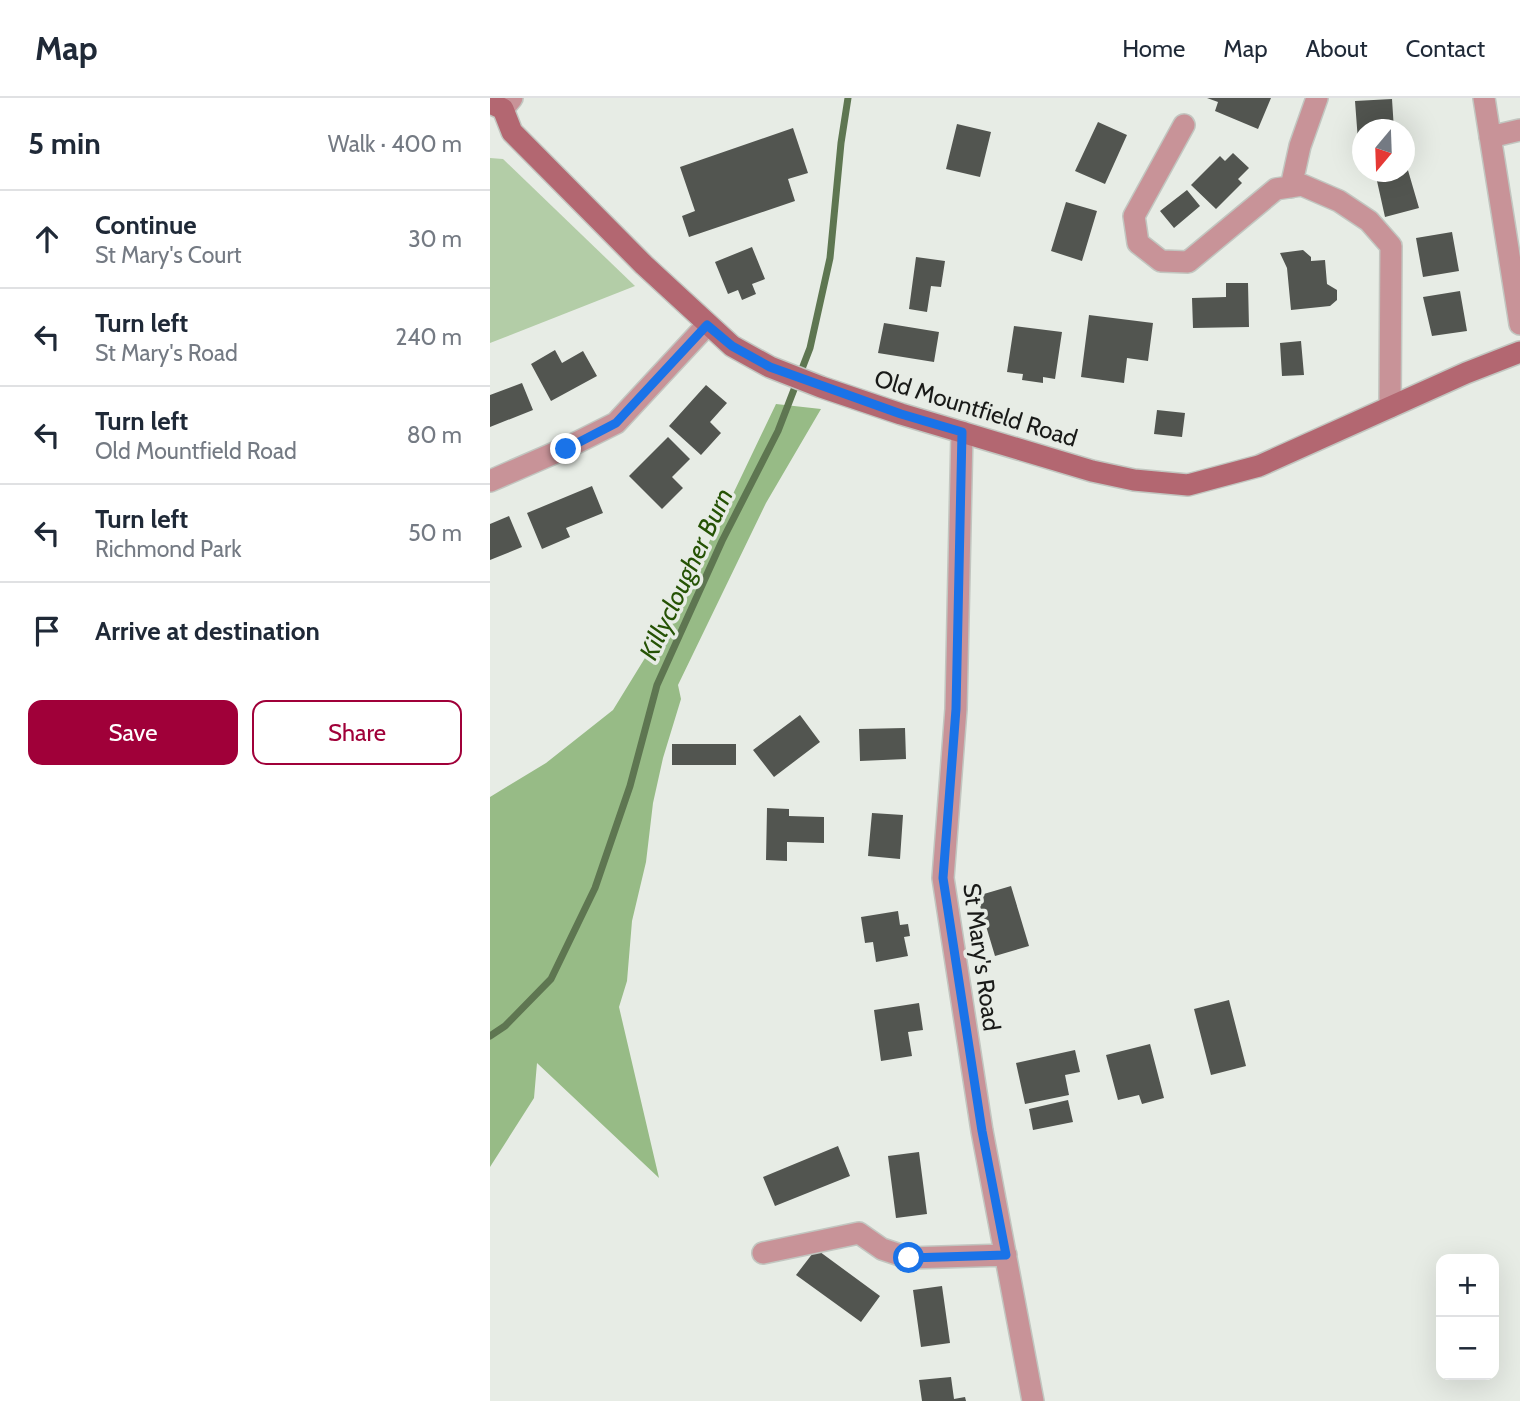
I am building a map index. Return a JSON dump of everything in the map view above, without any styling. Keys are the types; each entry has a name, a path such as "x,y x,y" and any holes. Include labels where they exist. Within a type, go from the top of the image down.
{"street":[{"path":"1291,187 1300,146 1317,98"},
{"path":"1484,98 1520,324"},
{"name":"Old Mountfield Road","path":"502,103 513,132 644,265 732,346 813,384 1092,471 1134,480 1188,485 1259,466 1466,373 1520,352"},
{"path":"1184,125 1134,216 1139,243 1161,261 1188,262 1276,189 1303,185 1339,201 1369,221 1391,246 1390,407"},
{"path":"1490,137 1520,130"},
{"path":"490,481 566,449 616,423 707,325"},
{"name":"St Mary's Road","path":"962,432 956,709 943,878 982,1131 1033,1401"},
{"path":"763,1253 859,1233 881,1249 909,1258 1006,1255"}],"green space":[{"path":"490,158 503,159 635,286 490,343"},
{"path":"776,404 821,409 766,503 678,685 681,699 653,803 646,862 632,921 627,981 619,1007 659,1178 537,1063 534,1098 490,1167 490,797 546,763 613,710 672,614"}],"building":[{"path":"1207,98 1271,98 1258,129 1215,111 1218,102"},
{"path":"1392,99 1393,119 1356,119 1355,101"},
{"path":"1098,122 1127,135 1105,184 1075,171"},
{"path":"957,124 991,132 980,177 946,169"},
{"path":"793,128 808,173 788,179 795,201 689,237 682,216 695,211 680,167"},
{"path":"1233,153 1249,168 1238,179 1242,183 1216,209 1191,185 1220,156 1225,161"},
{"path":"1377,182 1411,182 1419,208 1385,217"},
{"path":"1187,190 1200,206 1174,228 1160,211"},
{"path":"1066,202 1097,211 1082,261 1051,251"},
{"path":"1452,232 1459,271 1423,277 1416,238"},
{"path":"752,247 765,279 752,284 756,294 742,300 738,290 728,294 715,262"},
{"path":"1303,250 1311,257 1311,261 1325,260 1327,284 1337,290 1337,300 1330,306 1291,310 1287,268 1280,253"},
{"path":"916,257 945,261 941,287 931,286 927,312 909,309"},
{"path":"1226,283 1248,283 1249,327 1193,328 1192,298 1226,297"},
{"path":"1460,291 1467,331 1432,336 1423,297"},
{"path":"1089,315 1153,323 1148,361 1127,358 1124,383 1081,377"},
{"path":"884,323 939,332 934,362 878,353"},
{"path":"1014,326 1062,332 1055,379 1043,377 1043,383 1022,380 1023,374 1007,372"},
{"path":"1301,341 1304,375 1282,376 1280,343"},
{"path":"555,350 562,363 583,351 597,376 551,401 531,364"},
{"path":"522,383 533,410 490,427 490,395"},
{"path":"706,385 727,403 710,422 721,433 701,455 669,426"},
{"path":"1157,410 1185,413 1182,437 1154,434"},
{"path":"668,437 690,459 672,477 683,488 662,509 629,476"},
{"path":"592,486 603,513 566,528 570,537 542,549 527,513"},
{"path":"509,516 522,547 490,560 490,524"},
{"path":"800,715 820,742 774,777 753,750"},
{"path":"905,728 906,759 860,761 859,729"},
{"path":"672,744 736,744 736,765 672,765"},
{"path":"767,808 789,809 789,816 824,817 824,843 787,842 787,861 766,860"},
{"path":"872,813 903,815 900,859 868,856"},
{"path":"1011,886 1029,946 995,956 977,896"},
{"path":"898,911 900,925 908,924 910,936 904,937 908,956 876,962 873,942 865,943 861,917"},
{"path":"1229,1000 1246,1066 1211,1075 1194,1009"},
{"path":"919,1003 923,1030 908,1032 912,1056 881,1061 874,1010"},
{"path":"1150,1044 1164,1098 1142,1104 1139,1095 1118,1100 1106,1055"},
{"path":"1075,1050 1080,1072 1065,1075 1069,1095 1025,1104 1016,1063"},
{"path":"1068,1100 1073,1122 1033,1130 1029,1109"},
{"path":"838,1146 850,1176 775,1206 763,1177"},
{"path":"919,1152 927,1214 896,1218 888,1156"},
{"path":"816,1249 880,1296 861,1322 796,1275"},
{"path":"942,1286 950,1343 921,1347 913,1290"},
{"path":"951,1377 954,1399 965,1397 966,1401 922,1401 919,1380"}],"waterway":[{"name":"Killyclougher Burn","path":"490,1036 505,1026 551,979 595,888 630,786 657,685 722,541 778,431 810,348 830,258 848,98"}],"route":[{"path":"566,449 616,423 707,325 732,346 770,367 821,387 962,432 956,709 943,878 982,1131 1006,1255 909,1258"}]}
